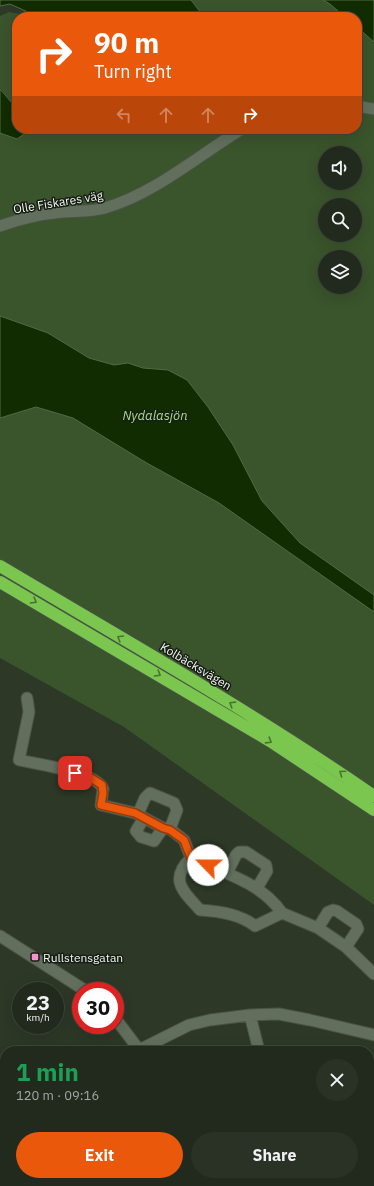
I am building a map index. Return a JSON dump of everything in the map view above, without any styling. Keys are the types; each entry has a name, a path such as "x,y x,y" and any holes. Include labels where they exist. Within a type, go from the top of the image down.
{"highway":[{"name":"Kolbäcksvägen","path":"0,566 223,698 330,765 374,796"},
{"path":"0,582 264,737 374,810"}],"street":[{"path":"362,107 374,109"},
{"name":"Olle Fiskares väg","path":"0,226 14,221 61,212 103,209 126,201 153,187 234,134"},
{"path":"27,698 29,712 19,760 98,781 103,789 101,805 141,816 156,822 184,840 191,858 227,873 257,888 272,900 282,913 318,928 346,947 374,974"},
{"path":"150,793 174,803 177,810 166,829 154,841 141,837 136,831 141,816 145,798 150,793"},
{"path":"227,873 236,855 239,852 246,852 266,865 267,871 257,888"},
{"path":"191,858 183,869 178,882 186,895 200,910 214,910 238,916 256,926 282,913"},
{"path":"318,928 328,912 333,910 355,922 358,929 346,947"},
{"path":"0,936 72,982"},
{"path":"149,1046 189,1025 210,1020 250,1015 279,1014 292,1016 374,1035"},
{"path":"250,1015 257,1046"},
{"path":"124,1030 135,1046"}],"shaded area":[{"path":"191,0 323,0 339,12 200,12"},
{"path":"9,12 12,13 12,103 0,88 0,16"},
{"path":"362,31 374,42 374,595 300,543 262,501 233,445 208,407 187,380 168,370 143,368 128,363 114,365 89,358 48,333 0,316 0,133 17,139 24,134 362,134"},
{"path":"36,407 73,418 145,462 219,503 374,612 374,905 124,727 0,658 0,418"}],"water":[{"path":"0,0 191,0 200,12 28,12 10,4 0,6"},
{"path":"323,0 374,0 374,42 362,31 362,12 339,12"},
{"path":"0,89 12,103 12,134 24,134 17,139 0,133"},
{"name":"Nydalasjön","path":"0,316 48,333 89,358 114,365 128,363 143,368 168,370 187,380 208,407 233,445 262,501 300,543 374,595 374,612 219,503 145,462 73,418 36,407 0,418"}],"place":[{"name":"Rullstensgatan","path":"35,957"}],"route":[{"path":"75,773 82,774 98,781 102,785 103,793 101,805 135,813 156,822 158,825 177,834 184,840 191,858 208,865"}]}
